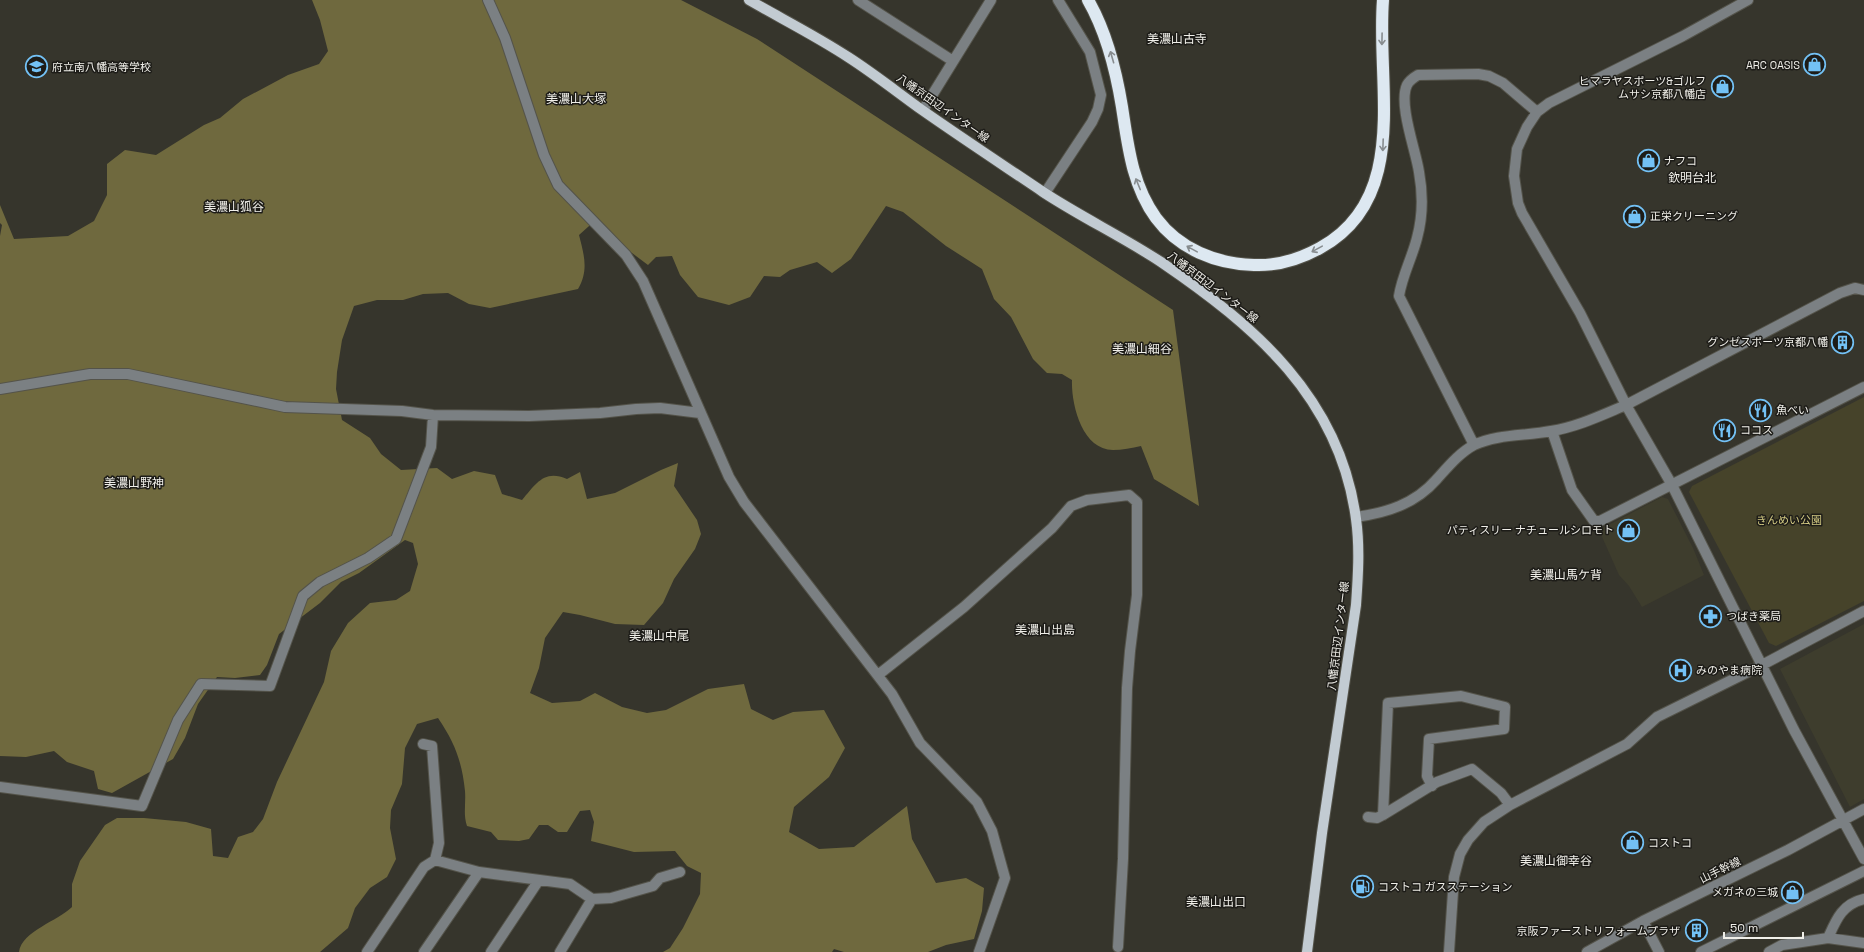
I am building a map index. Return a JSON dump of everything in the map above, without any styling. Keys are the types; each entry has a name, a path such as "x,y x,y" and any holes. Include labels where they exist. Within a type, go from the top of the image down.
{"highway":[{"path":"1088,0 1106,37 1115,69 1133,172 1143,195 1156,218 1172,235 1190,248 1212,259 1235,264 1262,266 1287,261 1308,254 1330,242 1350,225 1366,203 1377,178 1383,150 1383,0"}],"main road":[{"name":"八幡京田辺インター線","path":"749,0 848,57 1045,193 1160,262 1232,314 1252,331 1289,370 1308,394 1320,414 1342,460 1356,517 1358,540 1356,605 1322,834 1307,952"}],"street":[{"path":"488,0 505,38 544,155 558,185 626,255 643,281 729,477 744,502 892,694 920,743 977,802 992,831 1005,878 979,952"},
{"path":"858,0 953,60"},
{"path":"923,110 991,0"},
{"path":"1045,193 1092,122 1098,109 1101,95 1090,52 1058,0"},
{"path":"1748,0 1683,36 1549,103 1537,112 1527,127 1517,149 1514,176 1518,203 1527,223 1580,313 1626,405 1672,485 1794,730 1864,859"},
{"path":"1474,445 1399,296 1417,238 1421,217 1422,197 1419,170 1408,123 1405,91 1411,80 1418,75 1478,74 1489,76 1503,83 1537,112"},
{"path":"1356,517 1387,512 1414,499 1430,487 1450,465 1474,445 1500,438 1552,431 1582,423 1626,405 1840,294 1855,288 1864,290"},
{"path":"0,390 90,374 128,374 285,407 402,411 433,415 529,416 600,413 660,408 700,413"},
{"path":"1552,431 1572,490 1594,521 1600,522 1864,387"},
{"path":"0,787 142,806 178,720 201,684 270,686 303,596 320,582 368,558 396,539 431,447 433,415"},
{"path":"878,675 964,607 1052,528 1071,506 1088,500 1129,495 1137,502 1137,595 1127,688 1123,859 1118,947"},
{"path":"1449,952 1454,877 1460,854 1468,840 1484,822 1510,805 1627,744 1657,717 1762,665 1864,611"},
{"path":"1383,815 1388,703 1461,696 1505,707 1504,729 1429,739 1427,776 1432,786"},
{"path":"367,952 424,867 435,860 439,843 432,746 423,744"},
{"path":"1368,817 1377,818 1432,786 1472,769 1501,793 1510,805"},
{"name":"山手幹線","path":"1586,952 1643,921 1788,850 1864,809"},
{"path":"435,860 479,872 570,884 592,899 611,898 653,886 660,878 680,872"},
{"path":"1701,952 1864,871"},
{"path":"424,952 479,872"},
{"path":"491,952 539,880"},
{"path":"560,952 592,899"},
{"path":"1828,938 1842,909 1855,901 1864,899"},
{"path":"1643,921 1659,952"},
{"path":"1769,952 1782,945 1828,938 1864,943"}],"shaded area":[{"path":"312,0 681,0 757,39 1173,310 1199,506 1154,479 1141,446 1113,450 1102,448 1093,442 1080,424 1076,413 1072,390 1072,380 1062,374 1047,373 1033,359 1011,317 994,299 982,269 946,246 903,212 886,206 851,259 832,273 817,262 790,270 780,277 764,276 750,297 729,305 698,297 680,275 672,256 656,257 648,265 612,238 598,218 579,235 584,256 584,275 578,289 490,308 469,304 448,293 423,294 403,300 377,300 354,306 342,340 336,389 342,420 370,438 381,454 401,470 437,468 452,479 474,471 495,475 502,494 522,500 536,484 546,477 559,476 567,479 580,472 587,499 615,493 678,463 674,486 697,520 701,534 695,549 674,579 663,603 644,625 615,624 563,612 545,638 539,668 530,693 552,703 580,701 595,693 622,707 647,713 666,710 708,689 744,684 751,709 773,720 793,712 824,710 845,748 829,777 794,807 789,832 819,849 854,847 907,806 912,839 936,883 966,878 984,888 982,911 974,939 946,945 928,952 844,952 834,949 832,952 663,952 670,948 683,928 700,894 701,873 687,866 675,851 634,852 591,841 594,822 590,810 580,811 567,832 558,832 548,825 539,825 529,839 519,841 498,840 491,832 467,826 465,813 465,791 460,762 449,736 438,718 417,724 405,748 402,784 391,810 390,828 396,859 387,877 370,888 355,908 348,928 320,952 19,952 22,945 33,932 72,907 72,884 80,861 105,825 117,818 144,818 186,822 211,829 213,856 228,858 238,837 253,832 263,819 277,782 324,682 331,651 348,623 370,603 396,600 410,591 418,564 413,543 405,540 359,573 341,582 320,603 279,634 267,665 260,675 235,678 217,677 198,704 185,738 173,759 112,793 98,789 94,771 67,762 54,751 26,757 0,756 0,236 2,225 0,223 0,205 14,239 68,236 94,221 107,195 107,164 125,150 156,155 204,125 220,118 243,99 288,75 319,64 328,51 320,20"},
{"path":"1662,497 1668,499 1693,548 1704,575 1642,607 1629,586 1619,575 1599,530"},
{"path":"1864,624 1864,799 1850,807 1780,669"}],"green space":[{"name":"きんめい公園","path":"1864,397 1864,601 1776,646 1769,643 1689,492 1692,486"}],"place":[{"name":"ARC OASIS","path":"1815,65"},
{"name":"府立南八幡高等学校","path":"36,67"},
{"name":"ヒマラヤスポーツ&ゴルフ ムサシ京都八幡店","path":"1722,87"},
{"name":"ナフコ","path":"1648,161"},
{"name":"正栄クリーニング","path":"1635,216"},
{"name":"グンゼスポーツ京都八幡","path":"1843,342"},
{"name":"魚べい","path":"1760,410"},
{"name":"ココス","path":"1724,430"},
{"name":"パティスリー ナチュールシロモト","path":"1629,530"},
{"name":"つばき薬局","path":"1711,616"},
{"name":"みのやま病院","path":"1680,670"},
{"name":"コストコ","path":"1633,843"},
{"name":"コストコ ガスステーション","path":"1362,887"},
{"name":"メガネの三城","path":"1793,892"},
{"name":"京阪ファーストリフォームプラザ","path":"1696,931"}],"district":[{"name":"美濃山古寺","path":"1177,39"},
{"name":"美濃山大塚","path":"576,99"},
{"name":"欽明台北","path":"1692,178"},
{"name":"美濃山狐谷","path":"234,207"},
{"name":"美濃山細谷","path":"1142,349"},
{"name":"美濃山野神","path":"134,483"},
{"name":"美濃山馬ケ背","path":"1566,575"},
{"name":"美濃山出島","path":"1045,630"},
{"name":"美濃山中尾","path":"659,636"},
{"name":"美濃山御幸谷","path":"1556,861"},
{"name":"美濃山出口","path":"1216,902"}]}
